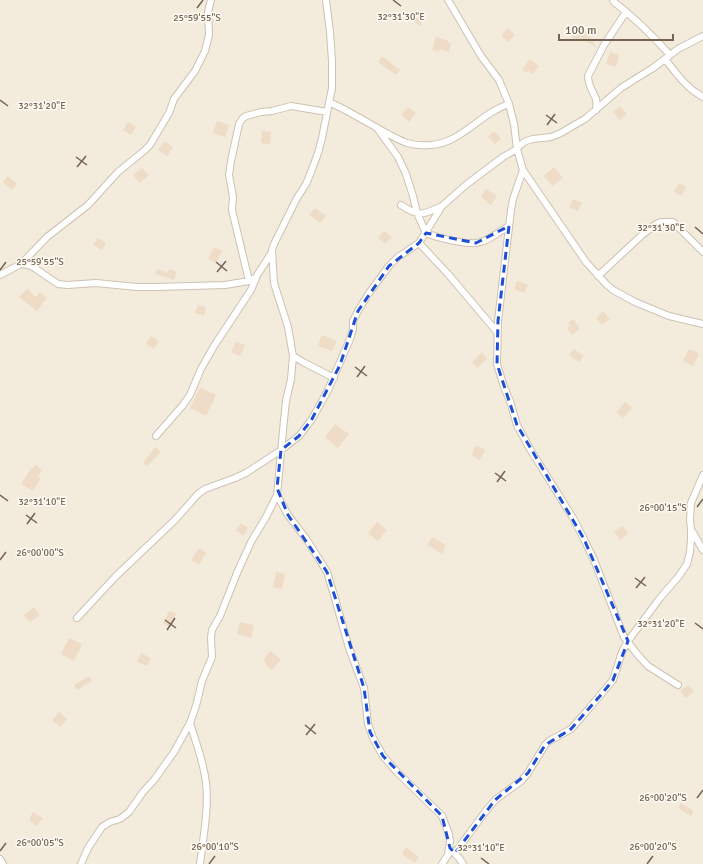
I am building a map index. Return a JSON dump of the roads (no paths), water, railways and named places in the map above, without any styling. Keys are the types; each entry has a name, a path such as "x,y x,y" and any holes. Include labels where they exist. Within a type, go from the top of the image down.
{"street":[{"path":"0,274 21,264 47,237 88,205 118,172 146,150 150,145 169,113 174,99 195,71 205,51 209,35 208,12 211,0"},
{"path":"156,436 190,395 201,369 214,346 251,290 256,277 272,250 297,198 306,184 314,165 322,138 332,88 332,61 326,0"},
{"path":"448,0 481,56 499,80 509,104 514,124 517,149 523,170 586,262 613,290 635,302 669,316 703,324"},
{"path":"614,0 614,2 642,24 658,41 667,58 687,86 703,97"},
{"path":"596,110 595,98 590,89 588,76 604,45 626,12"},
{"path":"401,205 409,211 421,214 430,212 442,206 467,184 526,141 551,137 585,119 621,88 653,68 678,49 703,36"},
{"path":"329,102 406,143 417,145 444,143 453,139 491,112 509,104"},
{"path":"249,281 232,210 233,197 229,175 239,124 246,116 291,106 327,112"},
{"path":"377,128 398,157 406,174 417,213 426,233 431,236 476,243 483,241 509,226"},
{"path":"523,170 513,199 511,210 498,321 497,364 518,424 530,449 573,518 584,539 594,560 624,637 648,666 678,685"},
{"path":"76,618 116,576 175,520 198,494 205,489 246,473 299,436 312,419 334,378 350,339 353,329 353,322 369,293 398,257 419,243 442,206"},
{"path":"598,276 642,235 661,222 672,222 703,252"},
{"path":"419,243 448,274 497,332"},
{"path":"81,864 88,848 102,827 110,822 120,819 129,812 143,792 154,780 174,752 190,723 202,681 212,657 212,630 220,616 250,542 266,517 277,495 285,407 291,379 293,356 288,327 274,283 272,250"},
{"path":"21,264 33,267 58,284 67,285 96,283 137,287 225,285 249,281 256,277"},
{"path":"293,356 334,378"},
{"path":"455,853 495,800 521,781 528,773 545,745 549,741 571,729 613,680 622,652 628,641 660,598 680,576 687,564 690,552 691,503 703,475"},
{"path":"277,495 288,515 307,540 327,572 349,648 364,688 366,713 370,732 383,756 442,816 450,841 448,854 442,864"},
{"path":"691,529 703,550"},
{"path":"190,723 206,783 207,800 200,864"},
{"path":"450,848 463,864"},
{"path":"0,859 3,864"}]}
